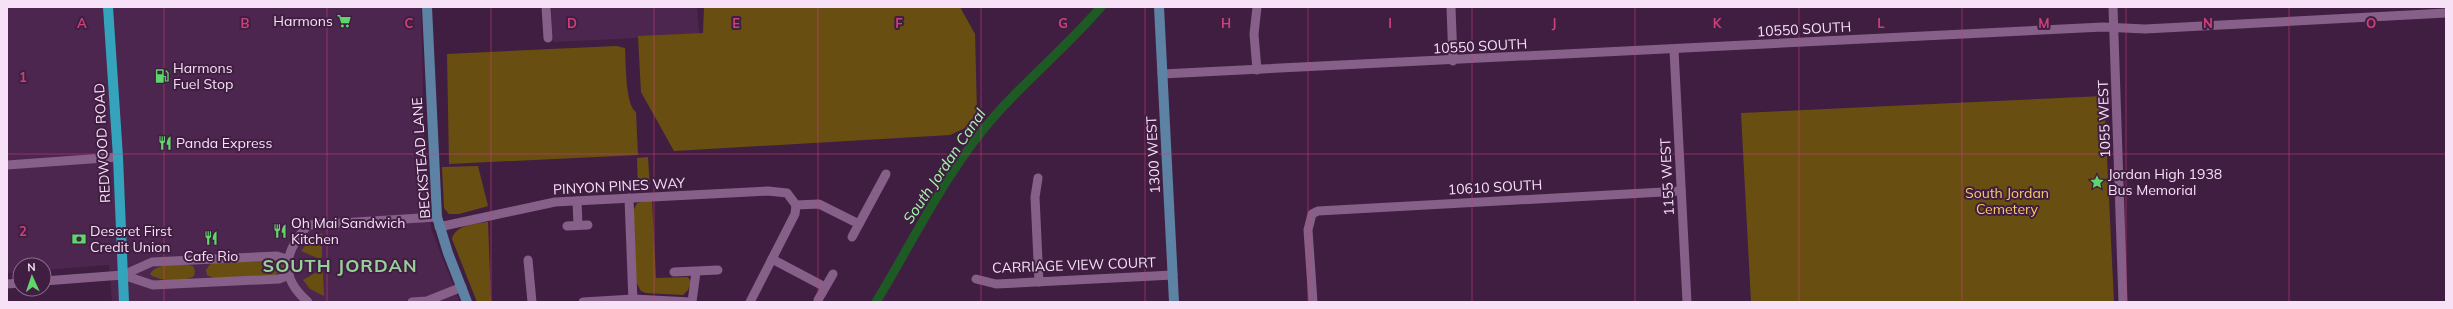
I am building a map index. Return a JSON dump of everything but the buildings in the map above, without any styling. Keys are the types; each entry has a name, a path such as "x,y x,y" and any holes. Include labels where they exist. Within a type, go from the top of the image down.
{"main road":[{"name":"REDWOOD ROAD","path":"108,7 118,157 124,302"}],"street":[{"name":"BECKSTEAD LANE","path":"427,7 438,222 467,302"},
{"path":"546,7 548,38"},
{"name":"1300 WEST","path":"1159,7 1174,302"},
{"path":"1256,70 1254,34 1257,7"},
{"path":"1451,7 1453,61"},
{"name":"1055 WEST","path":"2113,7 2123,302"},
{"name":"10550 SOUTH","path":"1162,74 1453,61 2114,27 2145,29 2446,13"},
{"name":"1155 WEST","path":"1674,50 1687,302"},
{"path":"7,165 118,157"},
{"path":"852,237 886,174"},
{"path":"1038,178 1034,197 1039,282"},
{"name":"PINYON PINES WAY","path":"287,259 291,248 308,225 438,222 555,202 768,191 787,193 796,205"},
{"name":"10610 SOUTH","path":"1313,302 1308,230 1312,214 1326,210 1681,191"},
{"path":"629,198 633,300"},
{"path":"577,201 578,225"},
{"path":"750,302 795,214 796,205 819,204 859,224"},
{"path":"567,226 588,225"},
{"path":"52,280 123,275 152,262 277,256 287,259 286,267 294,286 308,302"},
{"path":"772,259 825,286"},
{"path":"528,260 532,302"},
{"path":"674,272 718,270"},
{"path":"583,302 633,300 692,302 696,272"},
{"path":"818,300 832,274"},
{"path":"123,275 153,285 279,279 289,275"},
{"name":"CARRIAGE VIEW COURT","path":"976,279 996,284 1173,275"},
{"path":"412,302 427,301 462,286"}],"shaded area":[{"path":"7,7 421,7 425,179 432,232 460,302 112,302 109,265 52,269 52,257 12,257 12,273 7,273"},
{"path":"551,7 697,7 699,35 553,42"}],"green space":[{"path":"704,7 960,7 975,34 977,113 965,128 950,135 674,151 641,92 638,36 703,33"},
{"path":"616,46 625,48 628,92 632,108 636,112 638,155 449,164 447,54"},
{"name":"South Jordan Cemetery","path":"2104,96 2114,302 1751,302 1741,113"},
{"path":"648,157 650,189 638,190 637,158"},
{"path":"478,166 488,206 459,214 449,214 444,208 442,167"},
{"path":"652,200 656,278 688,277 691,282 688,290 683,295 646,293 641,291 636,282 632,213 637,203"},
{"path":"488,222 491,302 477,302 452,239 454,234 461,228"},
{"path":"322,233 322,257 320,259 301,251 309,241"},
{"path":"279,260 283,266 282,271 275,275 214,278 207,275 206,270 211,263"},
{"path":"162,266 193,266 195,271 194,276 190,278 165,280 154,277 150,274 153,270"},
{"path":"320,270 323,272 324,296 310,289 303,280"}],"waterway":[{"name":"South Jordan Canal","path":"876,302 933,204 964,155 999,111 1101,7"}],"place":[{"name":"Harmons","path":"344,21"},
{"name":"Harmons Fuel Stop","path":"162,76"},
{"name":"Panda Express","path":"165,143"},
{"name":"Jordan High 1938 Bus Memorial","path":"2097,182"},
{"name":"Oh Mai Sandwich Kitchen","path":"280,231"},
{"name":"Cafe Rio","path":"211,238"},
{"name":"Deseret First Credit Union","path":"79,239"}],"district":[{"name":"SOUTH JORDAN","path":"340,265"}]}
